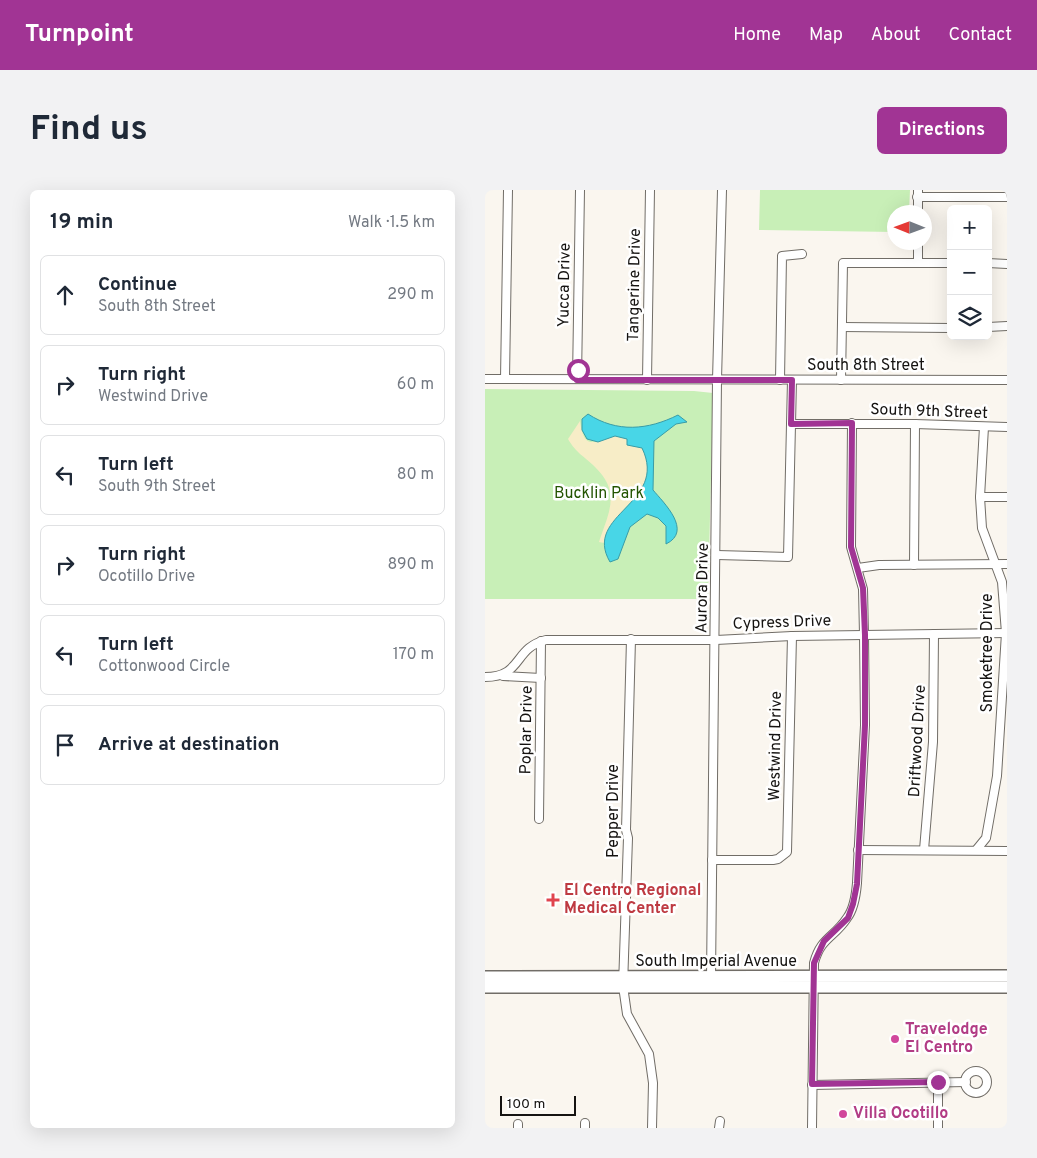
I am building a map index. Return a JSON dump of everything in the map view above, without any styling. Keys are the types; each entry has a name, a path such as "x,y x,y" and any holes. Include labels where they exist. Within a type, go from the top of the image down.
{"highway":[{"name":"South Imperial Avenue","path":"813,982 1007,976"},
{"name":"South Imperial Avenue","path":"485,977 537,982 813,982 1007,987"},
{"name":"South Imperial Avenue","path":"485,987 537,982"}],"street":[{"path":"505,379 508,190"},
{"name":"Yucca Drive","path":"577,380 580,190"},
{"name":"Tangerine Drive","path":"647,380 650,190"},
{"name":"Aurora Drive","path":"711,982 717,555 717,380 722,190"},
{"path":"918,193 980,193 1007,197"},
{"path":"918,250 918,263"},
{"path":"780,380 782,256 802,254"},
{"path":"841,380 843,263 947,263"},
{"path":"992,264 1007,264"},
{"path":"992,327 1007,326"},
{"path":"842,327 947,328"},
{"name":"South 8th Street","path":"485,379 1007,380"},
{"path":"717,555 788,557 792,380"},
{"path":"811,1128 814,963 820,946 848,918 856,893 865,725 865,635 863,588 851,547 852,423"},
{"name":"South 9th Street","path":"791,424 915,424 1007,428"},
{"path":"913,565 915,424"},
{"name":"Smoketree Drive","path":"977,849 986,838 997,776 1005,704 1006,633 1002,582 983,536 980,497 984,427"},
{"path":"980,497 1007,497"},
{"path":"858,568 879,565 1007,564"},
{"name":"Cypress Drive","path":"541,641 716,640 792,636 1006,633"},
{"name":"Driftwood Drive","path":"924,850 933,742 934,634"},
{"name":"Westwind Drive","path":"712,860 773,860 784,856 788,846 792,636"},
{"name":"Pepper Drive","path":"631,639 626,830 628,838 623,982 627,1014 649,1054 653,1083 652,1128"},
{"path":"503,676 510,672 529,646 541,641"},
{"name":"Poplar Drive","path":"539,819 541,641"},
{"path":"485,677 541,678"},
{"path":"997,776 1007,777"},
{"path":"858,850 977,849 1007,851"},
{"path":"938,1082 938,1128"},
{"path":"812,1084 965,1082"}],"green space":[{"path":"760,190 910,190 909,205 887,205 887,232 759,230"},
{"name":"Bucklin Park","path":"485,389 694,391 713,393 708,599 485,599"}],"sand":[{"path":"580,421 582,432 589,441 593,442 615,436 627,439 627,445 642,448 647,463 647,477 642,488 616,519 604,543 599,542 609,512 610,494 603,476 577,451 568,439"}],"water":[{"path":"588,414 599,420 621,427 655,424 678,415 687,422 676,424 654,441 653,490 669,509 677,525 677,532 674,538 666,544 666,526 658,518 647,514 630,527 618,559 610,562 604,546 607,532 644,483 647,467 642,448 627,445 627,439 615,436 598,442 587,439 582,430 582,419"}],"place":[{"name":"El Centro Regional Medical Center","path":"553,900"},
{"name":"Travelodge El Centro","path":"895,1039"},
{"name":"Villa Ocotillo","path":"843,1114"}],"route":[{"path":"578,370 577,380 792,380 791,424 852,423 850,538 853,556 863,588 865,635 865,725 857,884 848,918 824,941 816,954 813,986 812,1084 938,1082"}]}
